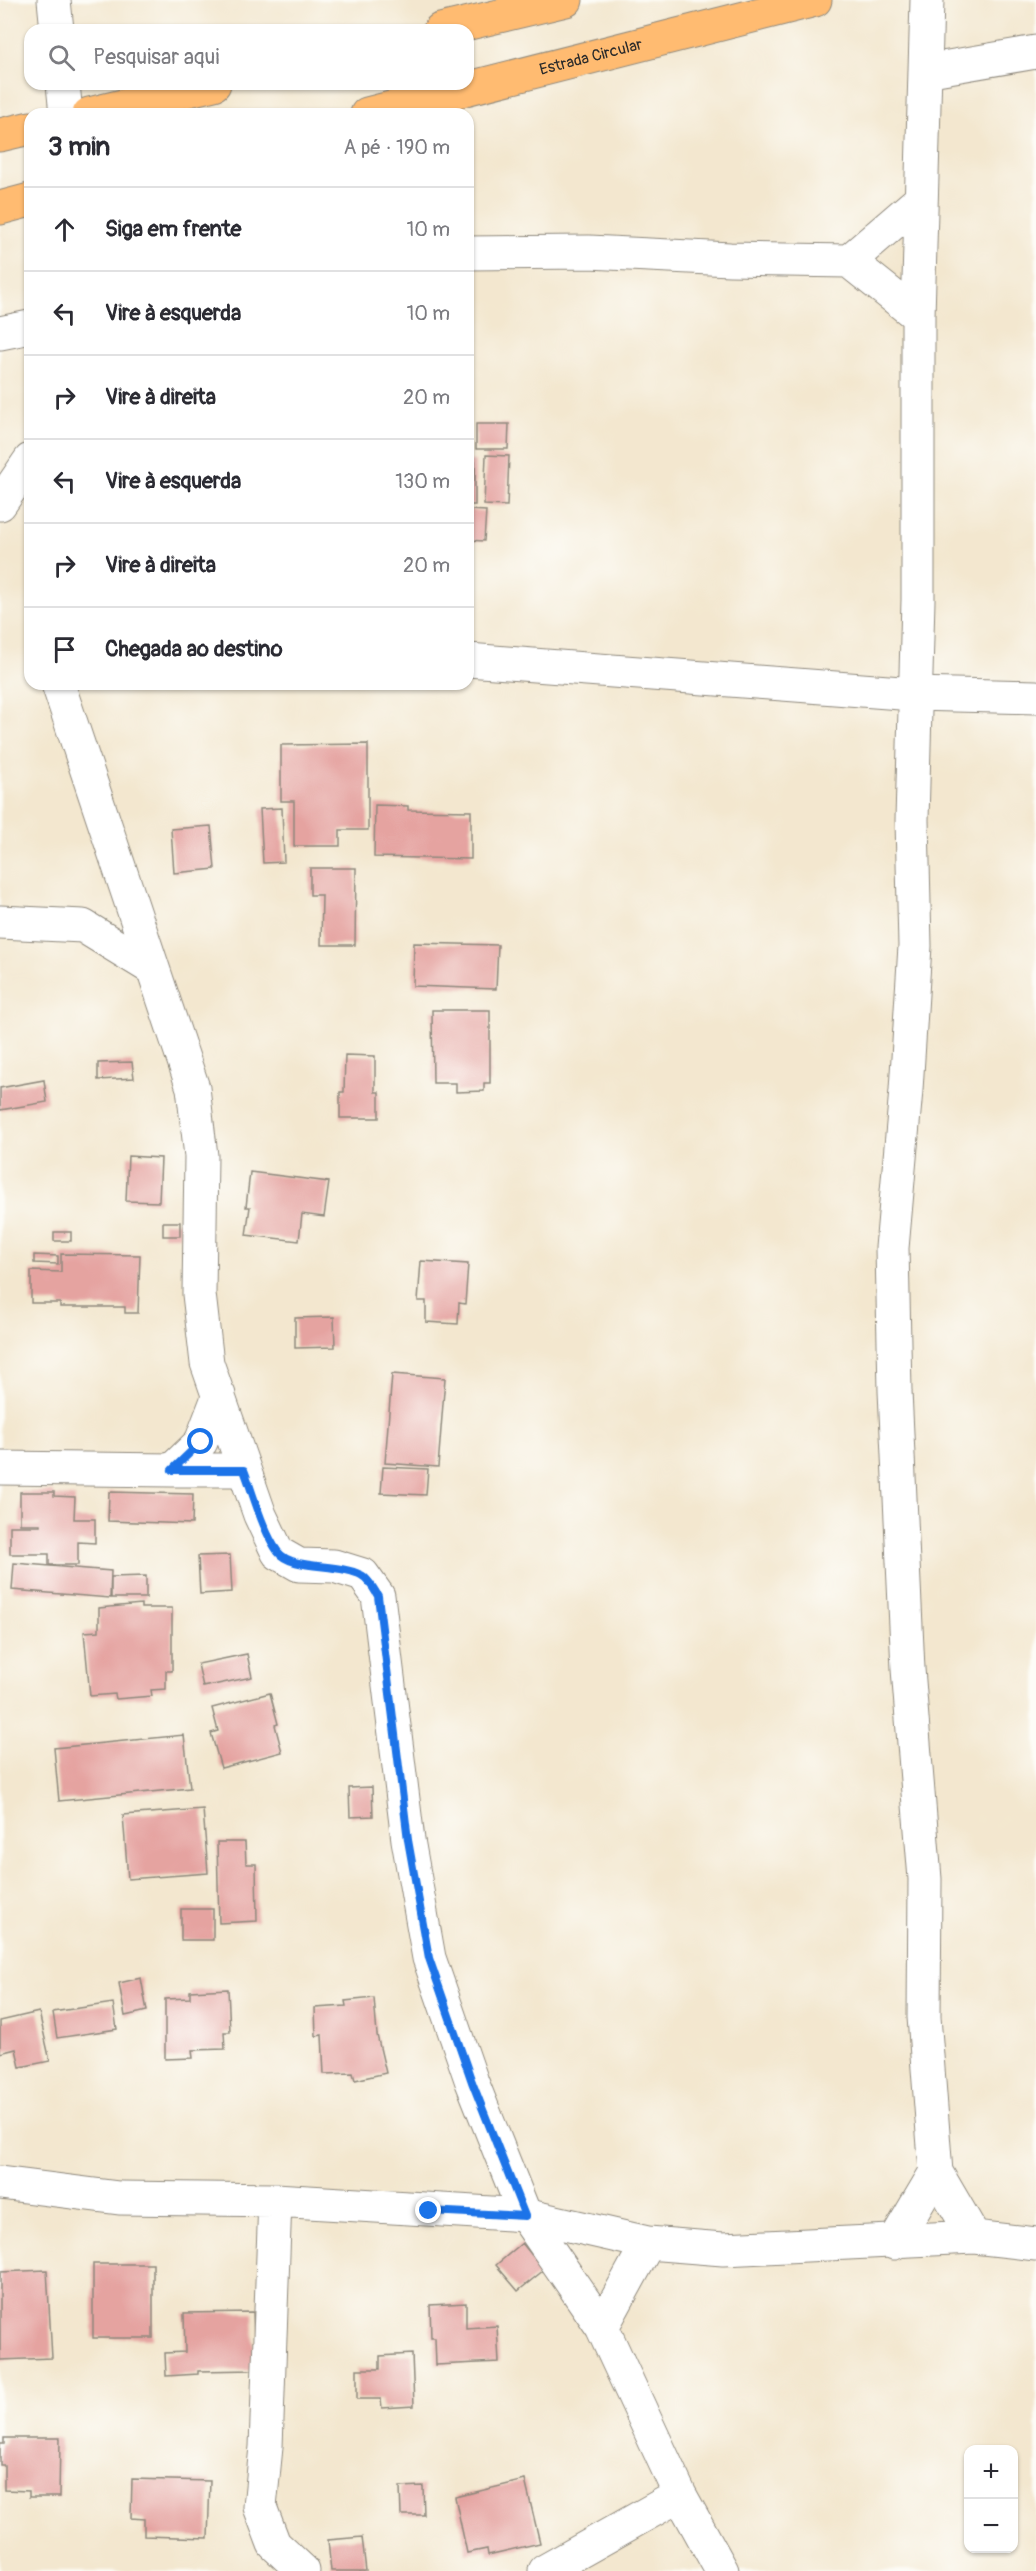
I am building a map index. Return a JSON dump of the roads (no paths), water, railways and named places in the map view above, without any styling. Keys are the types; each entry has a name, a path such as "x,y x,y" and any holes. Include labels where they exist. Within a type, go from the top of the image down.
{"main road":[{"path":"465,24 566,0"},
{"name":"Estrada Circular","path":"474,87 814,0"},
{"path":"114,108 189,90"},
{"name":"Estrada Circular","path":"391,108 461,90"},
{"path":"0,135 24,129"},
{"path":"0,208 24,202"}],"street":[{"path":"54,0 56,24"},
{"path":"927,0 918,316 918,600 912,820 915,946 906,1090 891,1248 894,1391 908,1669 925,1879 924,2017 936,2172 974,2237"},
{"path":"925,71 1036,52"},
{"path":"64,90 65,108"},
{"path":"849,261 921,199"},
{"path":"474,253 589,252 730,259 849,261 918,316"},
{"path":"0,333 24,328"},
{"path":"0,504 24,469"},
{"path":"474,660 914,694 1036,697"},
{"path":"60,690 194,1088 201,1156 199,1294 207,1364 244,1470 278,1553 299,1564 334,1566 363,1575 378,1596 408,1840 429,1958 472,2082 525,2216 602,2326 680,2495 722,2571"},
{"path":"0,922 83,926 153,969"},
{"path":"172,1470 201,1442 219,1395"},
{"path":"0,1468 244,1470"},
{"path":"894,2242 936,2172"},
{"path":"0,2183 119,2198 275,2200 525,2216 648,2242 723,2248 974,2237 1036,2244"},
{"path":"275,2200 267,2447 260,2507 274,2544 303,2571"},
{"path":"602,2326 648,2242"},
{"path":"545,2571 680,2495"}]}
